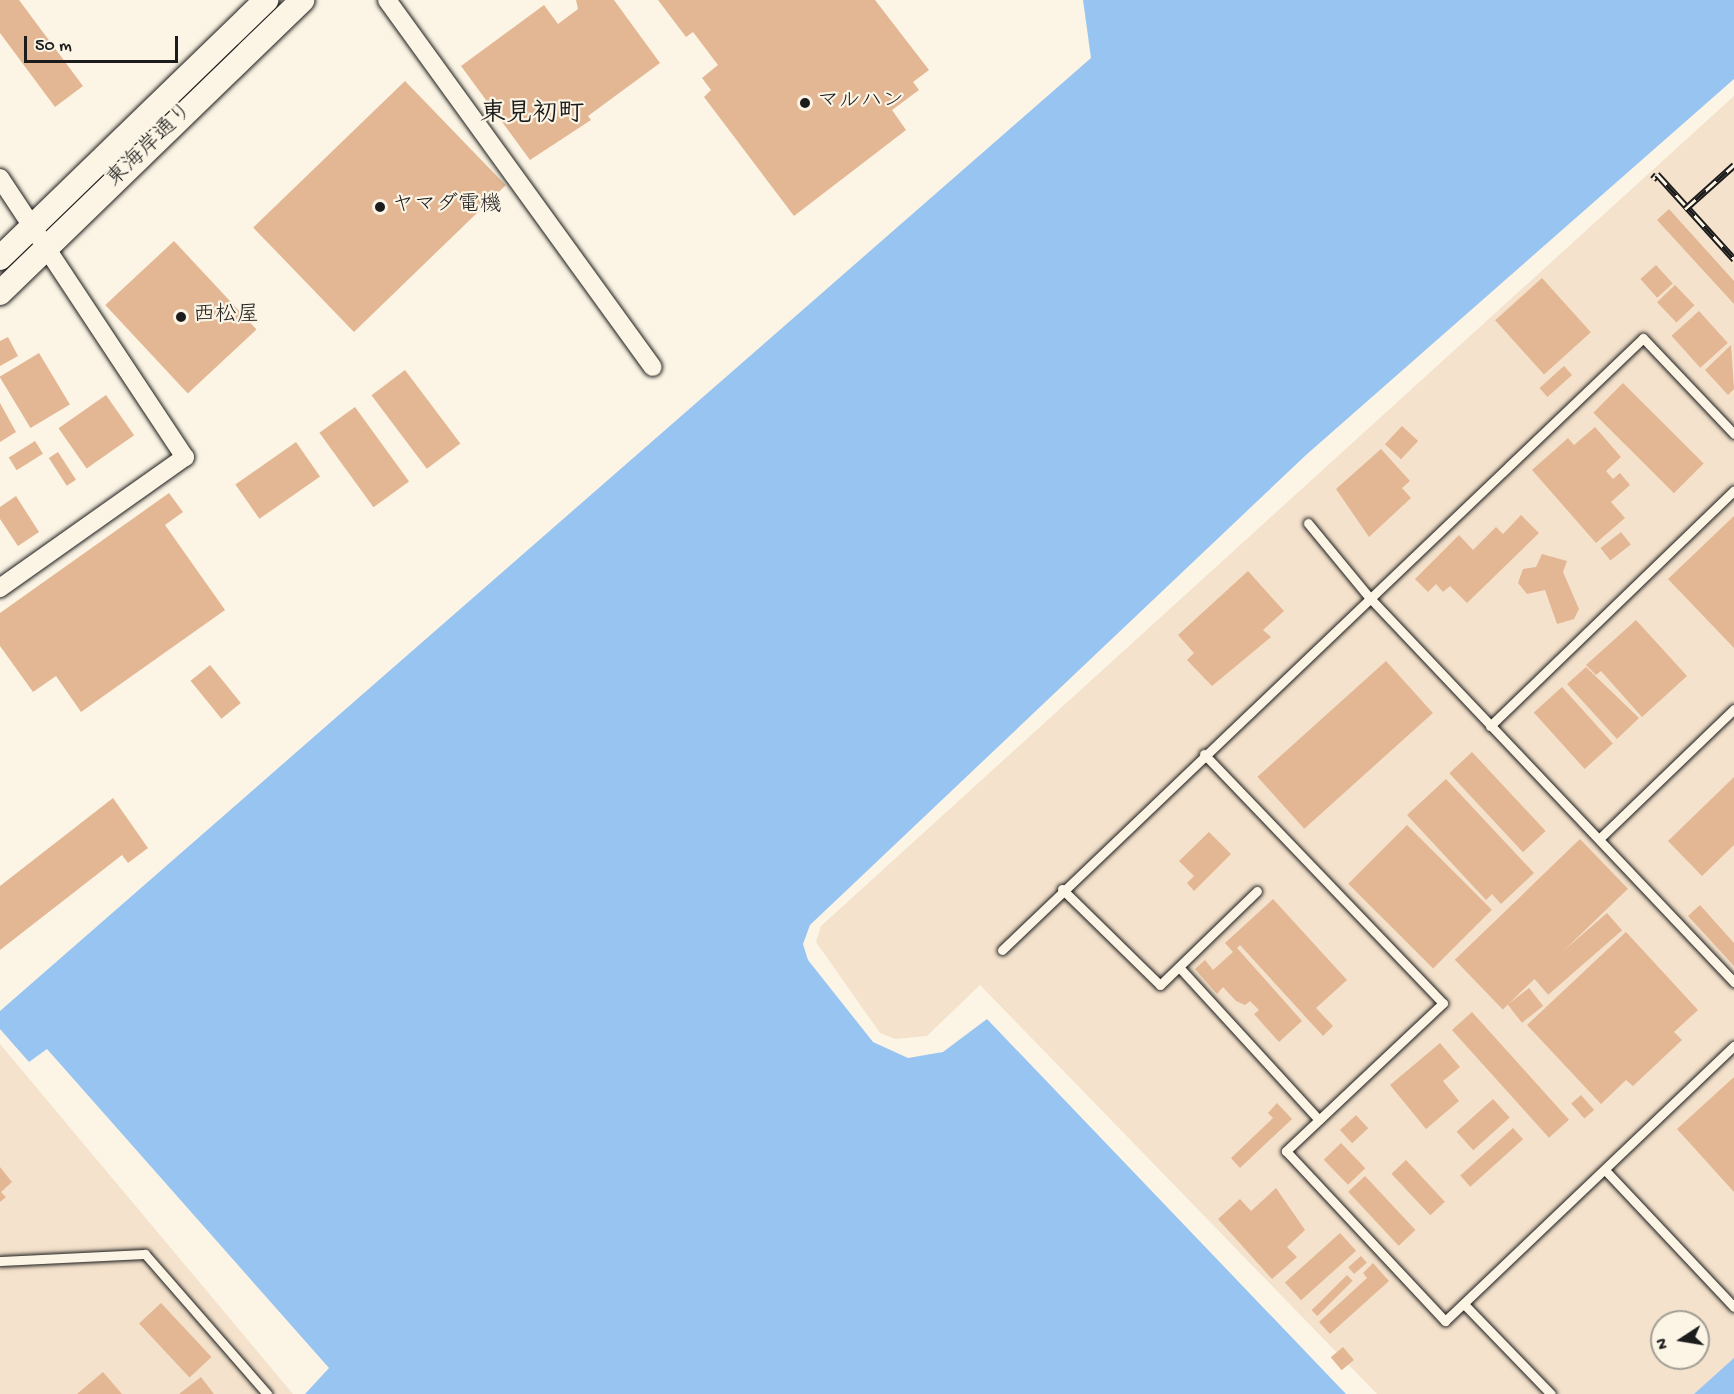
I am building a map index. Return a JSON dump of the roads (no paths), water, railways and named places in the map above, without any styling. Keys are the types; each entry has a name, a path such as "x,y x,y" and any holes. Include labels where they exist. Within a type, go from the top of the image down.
{"street":[{"name":"東海岸通り","path":"0,258 266,0"},
{"name":"東海岸通り","path":"0,293 302,0"},
{"path":"387,0 653,367"},
{"path":"0,178 34,225 44,251 185,457 0,588"}],"lane":[{"path":"1002,950 1062,889 1643,338 1734,434"},
{"path":"1490,726 1734,490"},
{"path":"1308,523 1369,597 1490,726 1600,838 1734,982"},
{"path":"1600,838 1734,709"},
{"path":"1204,754 1443,1003 1286,1151 1445,1321 1734,1046"},
{"path":"1062,889 1160,985 1257,891"},
{"path":"1179,967 1319,1120"},
{"path":"1605,1170 1734,1307"},
{"path":"0,1261 146,1254 267,1394"},
{"path":"1464,1304 1551,1394"}],"water":[{"path":"1083,0 1734,0 1734,79 1306,455 810,925 803,944 808,960 873,1042 908,1058 943,1052 987,1019 1346,1394 305,1394 329,1368 47,1049 29,1062 0,1029 0,1011 1091,58"},
{"path":"1734,1358 1734,1394 1694,1394"}],"railway":[{"path":"1685,209 1734,165"},
{"path":"1653,179 1657,174 1734,259"}],"place":[{"name":"マルハン","path":"805,103"},
{"name":"ヤマダ電機","path":"380,207"},
{"name":"西松屋","path":"181,317"}],"district":[{"name":"東見初町","path":"532,116"}]}
